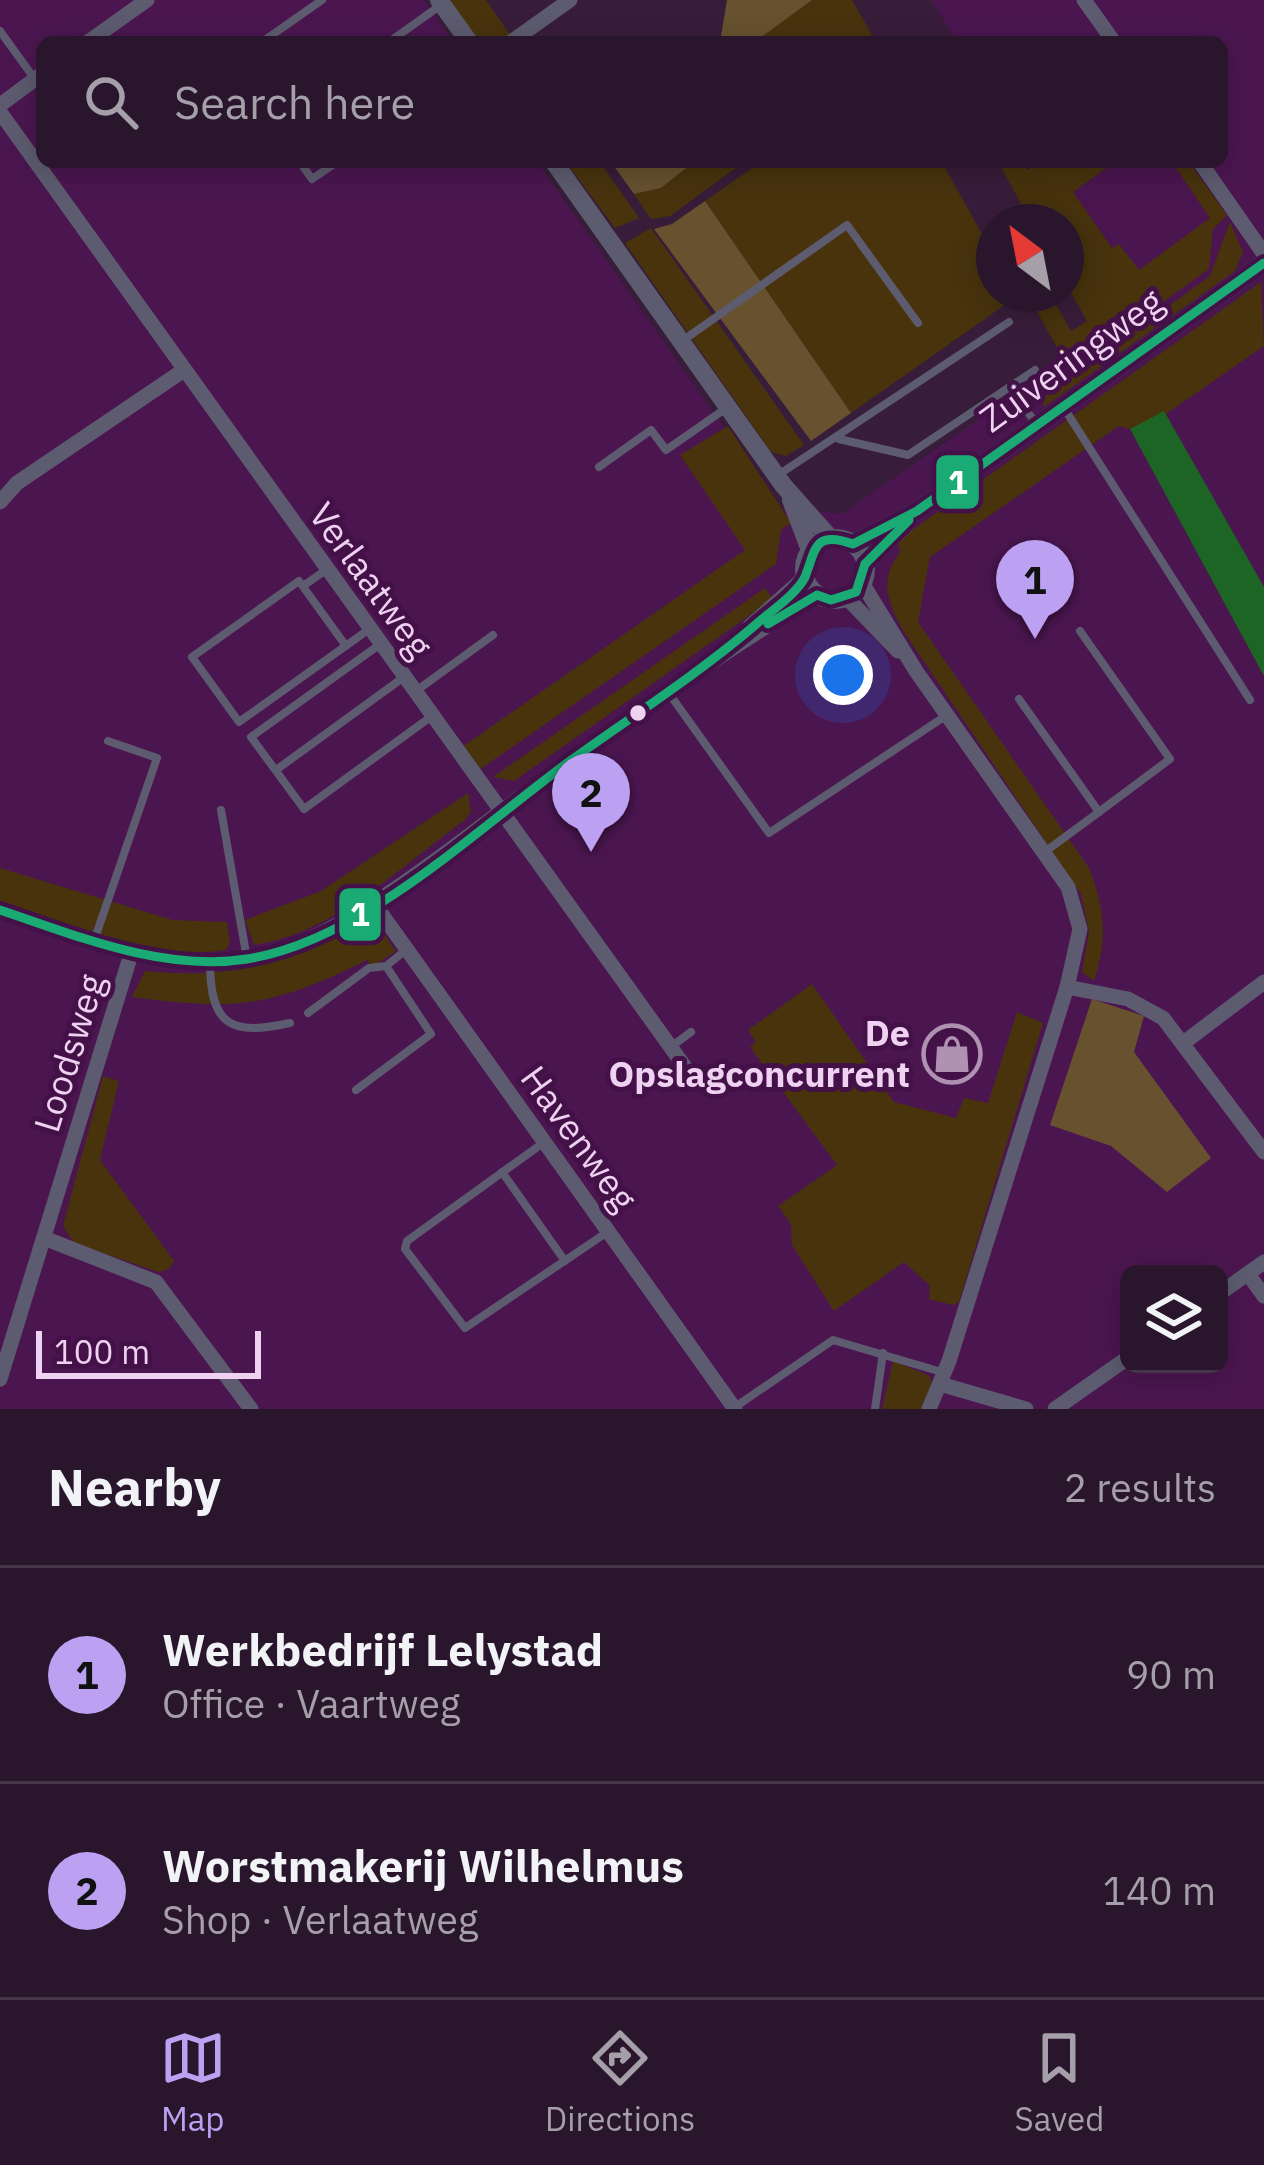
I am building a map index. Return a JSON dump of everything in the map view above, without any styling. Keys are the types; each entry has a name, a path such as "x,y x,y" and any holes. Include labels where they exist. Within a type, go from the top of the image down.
{"street":[{"path":"96,36 147,0"},
{"path":"519,36 570,0"},
{"path":"1084,0 1110,36"},
{"path":"440,2 465,36"},
{"path":"0,109 36,79"},
{"name":"Verlaatweg","path":"0,109 36,160"},
{"name":"Verlaatweg","path":"42,168 695,1081"},
{"path":"558,168 780,480 831,538 854,544 864,573 916,671"},
{"path":"1204,168 1264,259"},
{"name":"Zuiveringweg","path":"854,544 917,511 1264,259"},
{"path":"0,502 17,483 184,370"},
{"path":"0,910 132,952 210,961 247,959 292,945 373,902 706,662 805,577 811,550 780,480"},
{"name":"Zuiveringweg","path":"864,573 917,511"},
{"path":"811,550 831,538"},
{"path":"847,598 864,573"},
{"path":"805,577 817,595"},
{"path":"706,662 817,595 847,598 916,671 1068,887 1080,929 1067,987 929,1409"},
{"name":"Havenweg","path":"373,902 735,1408"},
{"name":"Loodsweg","path":"0,1379 132,952"},
{"path":"1186,1041 1264,982"},
{"path":"1067,987 1128,999 1163,1018 1186,1041 1264,1152"},
{"path":"44,1238 156,1282 251,1409"},
{"path":"1228,1288 1264,1262"},
{"path":"1248,1274 1264,1296"},
{"path":"1055,1409 1120,1363"},
{"path":"942,1378 1002,1407 1026,1409"}],"lane":[{"path":"271,36 322,0"},
{"path":"396,36 440,2"},
{"path":"0,31 36,73"},
{"path":"304,168 312,179 328,168"},
{"path":"680,341 848,225 918,323"},
{"path":"780,480 1009,322"},
{"path":"838,438 908,455 1035,370"},
{"path":"1008,389 1038,425"},
{"path":"599,466 651,430 666,450 728,407"},
{"path":"1063,407 1250,700"},
{"path":"303,586 327,569"},
{"path":"346,646 299,580 192,657 239,722 370,629"},
{"path":"1046,851 1170,759 1080,631"},
{"path":"276,770 493,635"},
{"path":"380,644 251,737 304,809 432,716"},
{"path":"667,691 770,833 947,714"},
{"path":"1019,699 1099,812"},
{"path":"94,940 157,758 108,741"},
{"path":"221,810 247,959"},
{"path":"308,1013 370,968 386,966 407,950"},
{"path":"210,961 210,994 228,1023 247,1033 290,1023"},
{"path":"356,1090 430,1034 386,966"},
{"path":"671,1046 691,1032"},
{"path":"544,1142 407,1241 405,1250 465,1328 608,1231"},
{"path":"502,1172 565,1261"},
{"path":"735,1408 833,1340 883,1353 942,1378"},
{"path":"875,1409 883,1353"}],"shaded area":[{"path":"0,0 424,0 449,36 36,36 36,168 541,168 780,507 842,514 1111,328 1084,245 1084,204 1058,204 1036,168 1228,168 1228,36 953,36 931,0 1264,0 1264,1409 0,1409"},
{"path":"447,0 486,0 511,36 473,36"},
{"path":"727,0 812,0 763,36 721,36"},
{"path":"812,0 852,0 873,36 763,36"},
{"path":"570,168 604,168 639,218 615,228"},
{"path":"615,168 686,168 661,188 634,194"},
{"path":"686,168 736,168 670,216 651,219 634,194 661,188"},
{"path":"752,168 945,168 976,223 976,312 995,312 851,413 705,201"},
{"path":"1001,168 1107,168 1073,192 1081,204 1021,204"},
{"path":"1176,168 1193,168 1227,215 1213,229 1209,269 1069,369 1037,312 1060,312 1071,331 1087,321 1082,312 1084,208 1112,248 1119,244 1139,270 1210,218"},
{"path":"705,201 851,413 811,441 654,229 672,224"},
{"path":"1230,222 1243,252 1235,271 1044,407 1041,399 1210,276"},
{"path":"651,228 804,445 786,456 771,452 625,243"},
{"path":"1261,282 1264,346 1166,414 1130,429 1119,426 930,557 918,622 1089,868 1103,924 1094,981 1082,972 1089,932 1081,894 902,629 889,600 889,572 900,552 898,542 908,533"},
{"path":"1164,411 1264,587 1264,676 1130,429"},
{"path":"728,426 791,523 781,530 776,564 479,770 462,747 745,550 680,455"},
{"path":"765,588 773,599 514,781 493,777"},
{"path":"468,793 471,812 465,820 365,896 311,927 254,945 245,920 321,891"},
{"path":"0,868 173,920 227,922 230,943 226,950 197,952 140,947 0,904"},
{"path":"362,919 378,926 396,951 372,967 367,960 305,988 253,1001 199,1004 132,997 145,971 203,973 258,966 311,948"},
{"path":"812,984 894,1102 956,1118 964,1098 988,1103 1017,1012 1043,1023 959,1302 953,1305 929,1299 930,1286 904,1262 834,1311 792,1245 791,1224 778,1206 837,1165 750,1047 756,1042 748,1030"},
{"path":"1092,999 1144,1016 1134,1052 1211,1158 1167,1192 1111,1146 1050,1125"},
{"path":"103,1076 119,1081 100,1160 174,1261 169,1269 158,1272 74,1243 63,1226"},
{"path":"893,1361 930,1376 932,1386 921,1409 882,1409"}],"transit line":[{"name":"1","path":"0,910 121,949 215,962 290,948 333,930 417,878 731,645 795,590 823,541 853,544 917,511 1264,263"},
{"name":"1","path":"768,624 817,595 831,600 856,592 865,564 909,520"}],"place":[{"name":"Werkbedrijf Lelystad","path":"1035,639"},
{"name":"Worstmakerij Wilhelmus","path":"591,852"},
{"name":"De Opslagconcurrent","path":"952,1054"}]}
